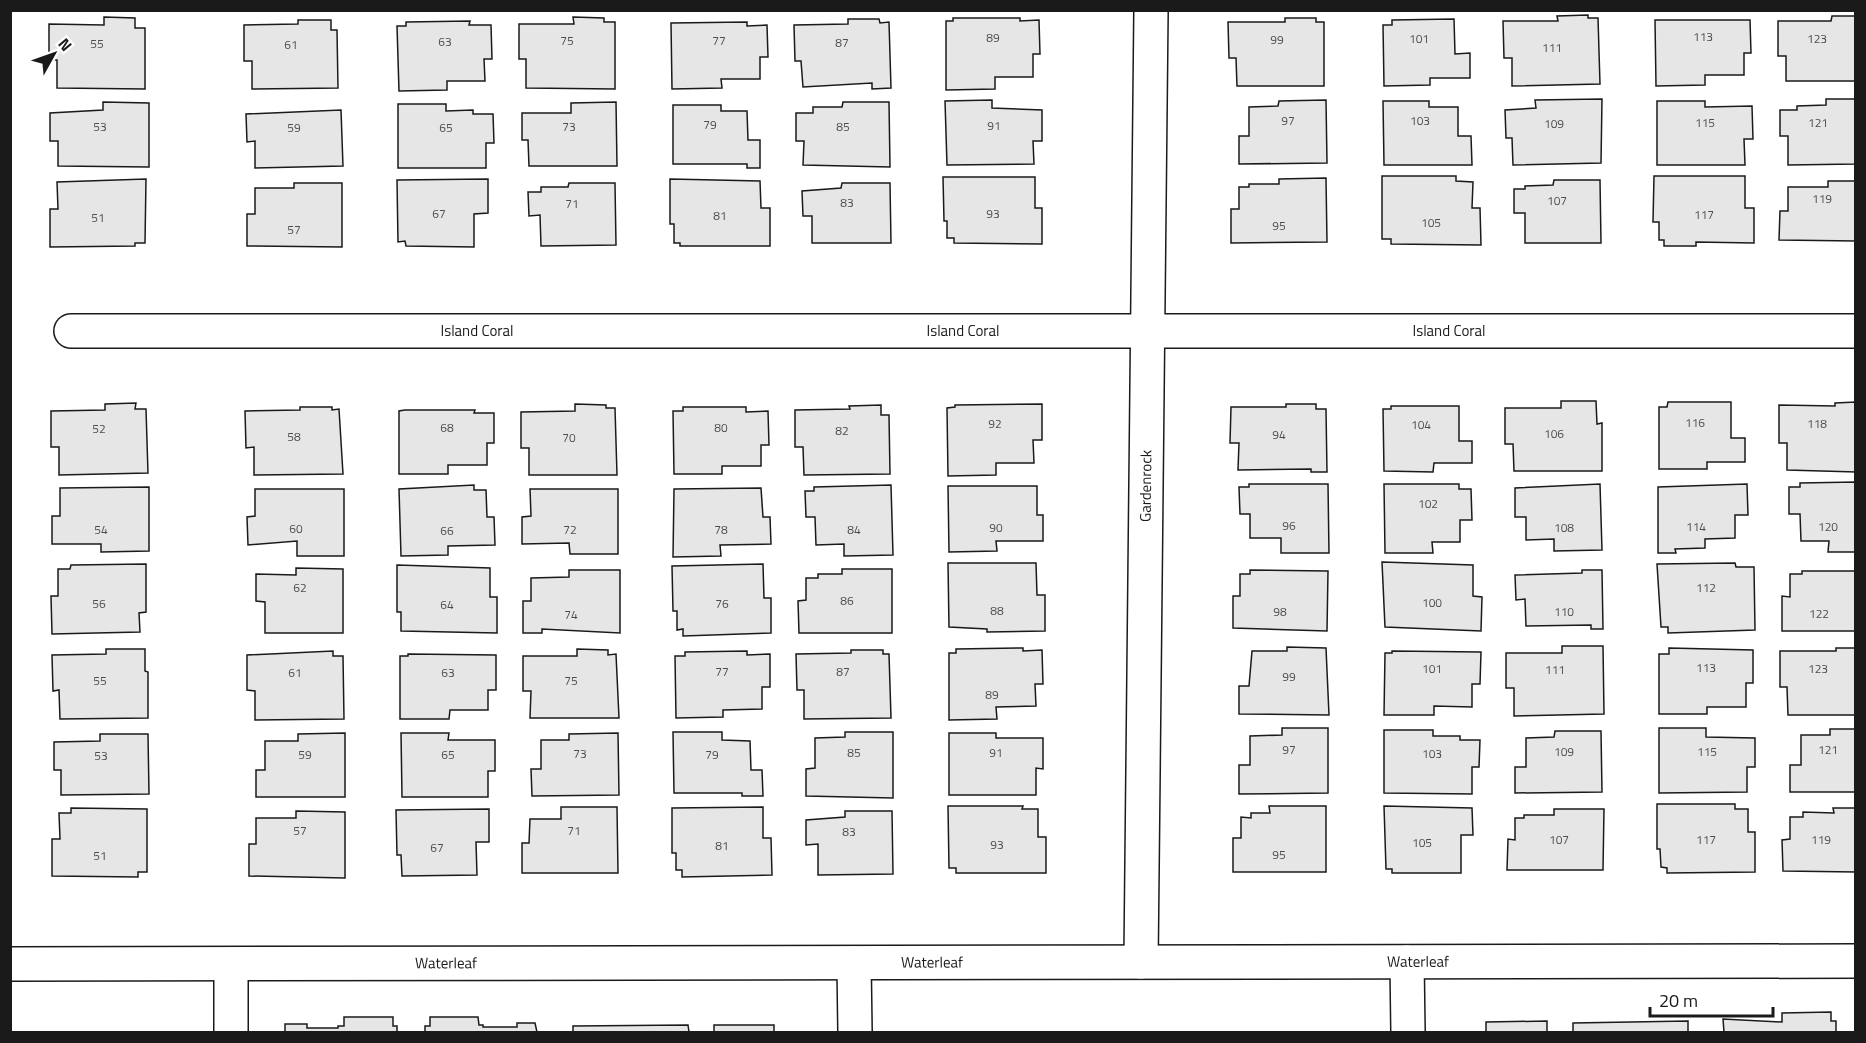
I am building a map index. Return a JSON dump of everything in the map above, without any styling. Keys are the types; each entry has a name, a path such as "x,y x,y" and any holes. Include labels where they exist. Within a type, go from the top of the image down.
{"street":[{"name":"Gardenrock","path":"1141,962 1151,10"},
{"name":"Island Coral","path":"71,331 1856,331"},
{"name":"Waterleaf","path":"10,964 1856,961"},
{"path":"1407,962 1408,1032"},
{"path":"854,963 855,1032"},
{"path":"231,964 231,1032"}],"building":[{"path":"1588,15 1588,18 1598,18 1600,84 1512,86 1512,58 1504,58 1503,21 1558,21 1557,16"},
{"path":"1832,16 1856,16 1856,81 1786,81 1786,56 1778,56 1778,21 1831,21"},
{"path":"104,17 135,18 135,28 145,28 145,89 57,88 57,60 49,60 49,24 104,25"},
{"path":"573,17 604,18 604,22 615,22 615,89 526,88 526,59 519,59 519,24 574,24"},
{"path":"953,18 1039,20 1040,54 1033,54 1033,77 995,77 995,89 946,90 946,21 953,21"},
{"path":"1285,18 1316,18 1316,22 1324,22 1324,86 1237,86 1236,58 1229,58 1228,22 1285,22"},
{"path":"848,19 879,19 880,23 889,22 891,88 872,89 872,83 803,87 801,61 795,61 794,25 848,24"},
{"path":"1454,19 1455,54 1470,53 1470,78 1430,78 1430,85 1384,86 1383,25 1392,25 1392,20"},
{"path":"298,20 331,20 331,30 337,30 338,88 252,89 252,61 244,61 244,25 298,24"},
{"path":"1655,20 1750,20 1751,53 1744,53 1744,75 1705,75 1705,85 1656,86"},
{"path":"470,21 469,25 491,25 492,59 484,59 485,81 447,81 447,90 399,91 397,26 406,26 406,22"},
{"path":"747,22 747,26 767,25 768,57 760,57 760,79 721,79 722,88 672,89 671,23"},
{"path":"1602,99 1601,163 1513,165 1512,138 1506,138 1505,110 1536,108 1535,100"},
{"path":"1826,99 1856,99 1856,164 1788,165 1788,136 1780,136 1780,110 1797,110 1797,106 1826,105"},
{"path":"992,100 992,108 1042,110 1042,141 1033,141 1034,164 947,165 945,101"},
{"path":"1326,100 1327,163 1239,164 1239,136 1249,136 1249,107 1278,106 1279,101"},
{"path":"1383,101 1429,101 1429,107 1458,107 1458,136 1471,136 1472,165 1384,165"},
{"path":"1657,101 1705,101 1705,107 1752,106 1753,139 1744,139 1745,165 1657,165"},
{"path":"103,102 149,103 149,167 58,166 58,141 50,141 50,113 103,110"},
{"path":"616,102 617,166 529,166 528,140 522,140 522,113 571,113 571,103"},
{"path":"843,102 889,102 890,167 803,165 804,141 796,141 796,113 813,113 813,107 842,107"},
{"path":"398,104 446,104 446,111 473,110 473,114 493,114 494,143 486,143 486,168 398,168"},
{"path":"673,105 721,105 721,111 747,111 748,140 760,140 760,168 747,168 747,164 673,164"},
{"path":"341,110 343,166 255,168 255,141 247,142 246,114"},
{"path":"1382,176 1456,176 1456,181 1473,182 1472,208 1480,208 1481,245 1391,244 1391,239 1382,239"},
{"path":"1654,176 1745,176 1745,208 1754,208 1754,243 1696,242 1696,246 1664,246 1664,240 1659,240 1659,222 1653,222"},
{"path":"943,177 1035,177 1035,208 1042,208 1042,244 954,243 954,238 947,238 947,221 944,221"},
{"path":"1326,178 1327,242 1231,243 1231,209 1239,209 1239,187 1249,187 1249,184 1279,184 1279,179"},
{"path":"146,179 145,243 135,243 135,246 50,247 50,209 58,209 57,182"},
{"path":"488,179 488,213 474,214 474,247 406,246 405,241 398,242 397,180"},
{"path":"670,179 760,181 761,208 770,208 770,246 680,246 680,243 674,243 674,224 670,224"},
{"path":"1554,180 1600,180 1601,243 1525,243 1525,213 1514,213 1514,189 1525,189 1525,186 1553,185"},
{"path":"1828,181 1856,181 1856,241 1779,240 1780,211 1788,211 1788,187 1828,187"},
{"path":"294,183 342,183 342,247 247,246 247,214 255,214 255,188 294,188"},
{"path":"569,183 615,183 616,245 541,246 540,215 529,216 528,192 541,192 541,187 568,187"},
{"path":"842,183 890,183 891,243 812,243 812,216 803,216 802,191 841,188"},
{"path":"1561,401 1596,401 1597,424 1602,423 1602,471 1514,471 1513,444 1505,444 1505,408 1561,408"},
{"path":"1668,402 1731,402 1731,438 1745,438 1745,462 1707,462 1707,469 1659,469 1659,407 1667,407"},
{"path":"1856,402 1856,472 1787,470 1787,443 1779,443 1779,405 1835,406 1835,403"},
{"path":"136,403 135,409 146,409 148,473 59,475 59,447 51,447 51,411 105,410 105,404"},
{"path":"575,404 606,405 606,408 615,408 617,475 529,475 529,448 521,448 521,412 575,411"},
{"path":"1042,404 1042,440 1033,440 1034,463 996,463 996,475 948,476 947,408 955,407 955,405"},
{"path":"1286,404 1316,404 1316,409 1326,409 1327,472 1311,472 1311,469 1238,470 1239,443 1230,443 1231,407 1286,407"},
{"path":"881,405 881,415 889,415 890,474 804,475 803,447 795,447 795,410 850,409 849,406"},
{"path":"1391,406 1459,406 1459,441 1472,441 1472,463 1434,463 1433,472 1384,471 1383,409 1391,409"},
{"path":"300,407 339,409 343,474 254,475 254,447 246,448 245,411 300,410"},
{"path":"683,407 746,407 746,412 768,411 769,445 761,445 761,466 722,466 722,474 674,474 673,411 683,411"},
{"path":"475,410 474,413 494,413 494,443 487,443 487,465 448,465 448,474 399,474 399,411"},
{"path":"1856,482 1856,552 1828,552 1829,541 1801,541 1800,514 1789,514 1789,487 1800,487 1800,483"},
{"path":"1249,484 1328,484 1329,553 1281,553 1281,538 1250,538 1250,514 1240,514 1239,487 1249,487"},
{"path":"1384,484 1459,484 1459,489 1471,489 1472,520 1460,520 1460,542 1432,542 1433,553 1385,553"},
{"path":"1600,484 1602,550 1554,551 1554,539 1526,540 1526,517 1515,517 1515,488"},
{"path":"1747,484 1748,515 1735,515 1735,538 1705,539 1705,548 1675,549 1676,553 1658,553 1658,487"},
{"path":"474,485 474,490 486,490 487,517 494,517 495,545 448,546 448,555 401,556 399,489"},
{"path":"891,485 893,555 844,556 844,544 816,545 815,517 806,517 805,491 814,491 814,487"},
{"path":"948,486 1037,486 1037,515 1043,515 1043,541 996,541 997,551 949,552"},
{"path":"149,487 149,551 101,552 101,544 52,544 52,516 60,516 60,488"},
{"path":"761,488 763,517 770,517 771,544 720,545 721,556 673,557 674,489"},
{"path":"255,489 344,489 344,556 297,556 297,541 248,545 247,517 255,516"},
{"path":"530,489 618,489 618,554 570,554 569,543 522,544 522,517 531,516"},
{"path":"1382,562 1473,565 1473,596 1482,597 1481,631 1385,627"},
{"path":"948,563 1036,563 1037,595 1045,595 1045,631 987,632 987,629 949,627"},
{"path":"1735,563 1736,567 1754,567 1755,630 1668,633 1668,627 1661,627 1657,564"},
{"path":"146,564 146,612 139,613 140,632 52,634 51,596 58,596 58,569 70,569 71,565"},
{"path":"763,564 764,598 771,598 771,633 683,636 683,629 677,630 677,611 673,611 672,566"},
{"path":"397,565 490,568 490,597 497,597 497,633 401,631 401,612 397,612"},
{"path":"296,568 343,569 343,633 265,633 265,602 256,601 256,574 296,575"},
{"path":"842,569 892,569 892,633 799,633 798,601 806,600 806,578 818,578 818,574 842,574"},
{"path":"569,570 620,570 620,633 542,629 542,633 523,633 523,601 531,601 531,578 569,577"},
{"path":"1250,570 1328,571 1327,631 1233,628 1233,596 1240,596 1240,574 1250,574"},
{"path":"1582,570 1602,570 1603,629 1591,629 1591,625 1526,626 1525,599 1516,600 1515,575 1582,573"},
{"path":"1802,571 1856,571 1856,631 1782,631 1782,596 1790,597 1790,574 1802,574"},
{"path":"1562,646 1603,646 1604,714 1514,716 1514,688 1506,688 1506,653 1562,653"},
{"path":"1287,647 1326,648 1329,715 1239,714 1239,686 1249,686 1252,651 1287,651"},
{"path":"1023,648 1023,651 1042,650 1043,684 1035,684 1036,706 996,707 997,719 949,720 949,653 956,653 956,649"},
{"path":"1669,648 1753,650 1753,683 1746,683 1746,707 1707,707 1707,714 1659,714 1659,654 1669,654"},
{"path":"1836,648 1856,648 1856,715 1788,715 1787,687 1780,687 1780,651 1836,651"},
{"path":"106,649 145,649 145,671 148,672 148,718 60,719 59,690 53,691 52,655 106,654"},
{"path":"577,649 608,650 608,655 616,654 619,718 530,718 531,691 523,691 523,656 577,656"},
{"path":"851,650 883,650 883,654 889,654 891,718 804,719 804,690 797,690 796,654 851,653"},
{"path":"333,651 333,656 343,656 344,719 255,720 255,691 247,690 247,655"},
{"path":"747,651 747,655 770,654 770,687 762,687 762,709 723,710 723,717 676,718 675,656 685,656 685,652"},
{"path":"1392,651 1481,652 1480,684 1472,684 1472,707 1434,706 1434,715 1384,715 1385,653 1392,653"},
{"path":"408,654 496,655 496,690 488,690 488,710 450,710 449,719 400,719 400,656 408,656"},
{"path":"1282,728 1328,728 1328,793 1239,794 1239,765 1250,765 1250,736 1282,735"},
{"path":"1659,728 1706,728 1706,737 1755,738 1755,767 1747,767 1747,792 1659,793"},
{"path":"1830,729 1856,729 1856,792 1790,792 1790,765 1801,765 1801,735 1830,735"},
{"path":"1384,730 1433,730 1433,736 1460,736 1460,740 1480,740 1479,767 1472,767 1472,794 1384,793"},
{"path":"1555,731 1601,731 1602,792 1515,793 1515,767 1526,767 1526,738 1554,737"},
{"path":"673,732 722,732 722,740 750,741 751,770 762,770 763,796 742,796 742,793 674,793"},
{"path":"845,732 893,732 893,798 806,796 806,769 815,768 815,738 845,737"},
{"path":"345,733 345,797 256,797 256,770 265,770 265,741 298,741 298,734"},
{"path":"401,733 449,733 448,740 495,740 495,771 488,771 488,797 402,797"},
{"path":"618,733 619,795 532,796 531,769 541,769 541,740 569,740 569,734"},
{"path":"949,733 996,733 996,738 1043,738 1043,769 1036,768 1036,795 949,795"},
{"path":"100,734 148,734 149,794 61,795 61,770 54,770 54,742 100,741"},
{"path":"1657,804 1735,804 1735,809 1748,809 1748,832 1755,832 1755,872 1667,873 1667,868 1661,867 1660,849 1657,849"},
{"path":"948,806 1023,806 1022,809 1038,809 1038,837 1046,837 1046,873 956,873 956,868 949,868"},
{"path":"1269,806 1326,806 1326,872 1233,872 1233,838 1241,838 1241,817 1251,818 1251,813 1270,813"},
{"path":"1384,806 1472,808 1473,835 1461,835 1461,873 1392,873 1392,869 1386,869"},
{"path":"561,807 617,807 618,873 522,873 522,843 529,843 530,819 561,819"},
{"path":"763,807 763,838 771,838 772,875 682,877 682,870 676,870 676,853 672,853 672,808"},
{"path":"71,808 147,809 147,872 138,872 138,877 52,876 52,839 60,839 59,813 71,813"},
{"path":"1833,808 1856,808 1856,872 1783,871 1782,840 1790,839 1790,817 1803,817 1803,812 1834,813"},
{"path":"489,809 489,842 476,842 477,875 402,876 401,855 397,855 396,810"},
{"path":"1554,809 1604,809 1603,870 1507,870 1508,839 1515,840 1515,818 1524,818 1524,815 1554,815"},
{"path":"296,811 345,812 345,878 249,876 249,844 256,844 256,818 296,818"},
{"path":"845,811 892,811 893,874 818,875 818,844 806,845 806,820 845,817"},
{"path":"1831,1012 1831,1021 1836,1021 1836,1032 1724,1032 1723,1019 1782,1022 1782,1013"},
{"path":"344,1017 393,1017 393,1026 397,1026 397,1032 285,1032 285,1024 307,1024 307,1028 338,1028 338,1026 344,1026"},
{"path":"430,1017 478,1017 479,1025 483,1027 517,1027 517,1023 535,1023 537,1032 425,1032 425,1026 430,1026"},
{"path":"1547,1021 1547,1032 1486,1032 1486,1022"},
{"path":"1688,1021 1688,1032 1573,1032 1573,1023"},
{"path":"688,1025 689,1032 573,1032 573,1026"},
{"path":"714,1025 774,1025 774,1032 714,1032"}]}
